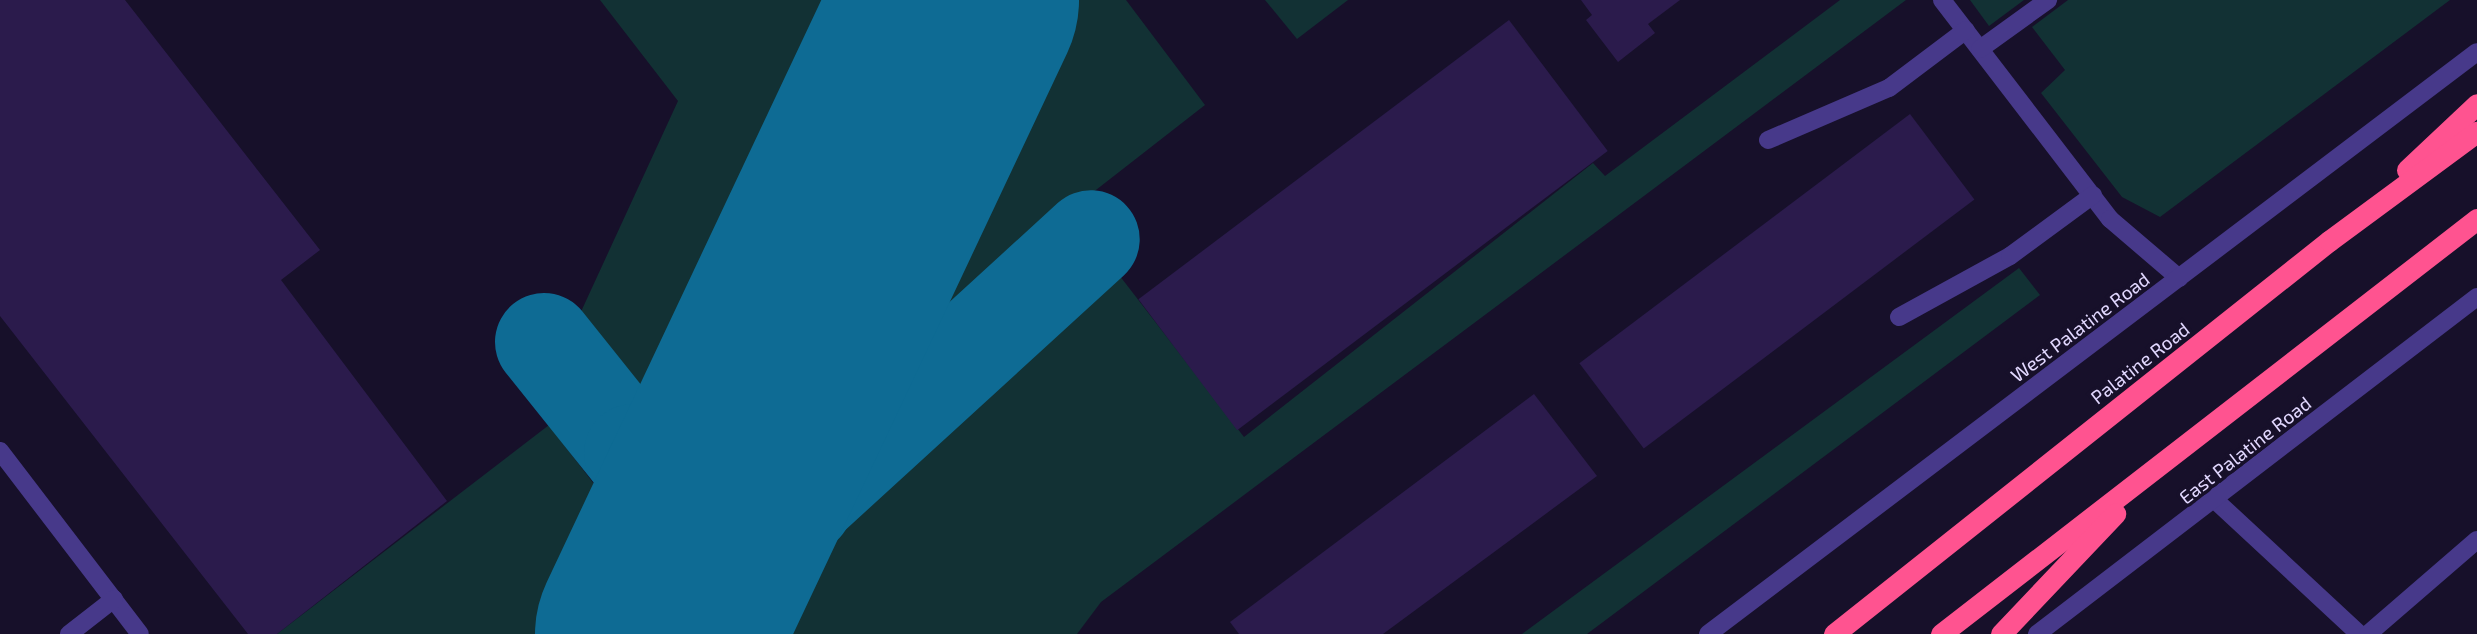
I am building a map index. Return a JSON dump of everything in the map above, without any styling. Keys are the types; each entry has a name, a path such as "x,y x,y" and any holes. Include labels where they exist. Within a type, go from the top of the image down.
{"highway":[{"path":"2329,242 2477,104"},
{"name":"Palatine Road","path":"1834,634 2329,242 2477,132"},
{"path":"1941,634 2477,219"},
{"path":"2001,634 2161,466"},
{"path":"1826,634 1853,619"}],"street":[{"path":"1942,0 2110,219 2179,278"},
{"path":"1980,49 2048,0"},
{"path":"1768,140 1889,88 1966,30"},
{"name":"West Palatine Road","path":"1708,634 2477,52"},
{"path":"1899,317 2010,256 2093,195"},
{"name":"East Palatine Road","path":"2037,634 2477,297"},
{"path":"0,451 140,634"},
{"path":"2215,499 2359,634"},
{"path":"2368,634 2477,540"},
{"path":"69,634 114,599"}],"green space":[{"path":"600,0 912,0 726,394 706,411 679,416 653,411 621,376 579,316 678,101"},
{"path":"998,0 1126,0 1205,105 1069,211 1075,219 1070,234 822,468 783,490 767,492"},
{"path":"1265,0 1348,0 1297,39"},
{"path":"1840,0 1906,0 1101,602 1077,634 701,634 709,617 1077,270 1116,271 1244,437 1593,163 1605,176"},
{"path":"1970,0 2024,0 1989,26"},
{"path":"2068,0 2450,0 2160,217 2122,197 2041,93 2065,70 2032,27"},
{"path":"2019,268 2040,295 1587,634 1522,634"},
{"path":"549,425 626,526 635,565 633,582 609,634 277,634"}],"building":[{"path":"0,0 125,0 320,250 281,280 447,501 277,634 248,634 0,316"},
{"path":"1581,0 1680,0 1648,24 1655,33 1618,62 1586,20 1592,15"},
{"path":"1509,20 1608,151 1237,430 1138,299"},
{"path":"1910,114 1974,199 1644,449 1579,363"},
{"path":"1534,394 1597,476 1383,634 1239,634 1230,622"}],"taxiway":[{"path":"659,634 1091,239"},
{"path":"544,342 633,453 654,469 756,516 784,513 804,504"}],"runway":[{"path":"657,634 956,0"}]}
